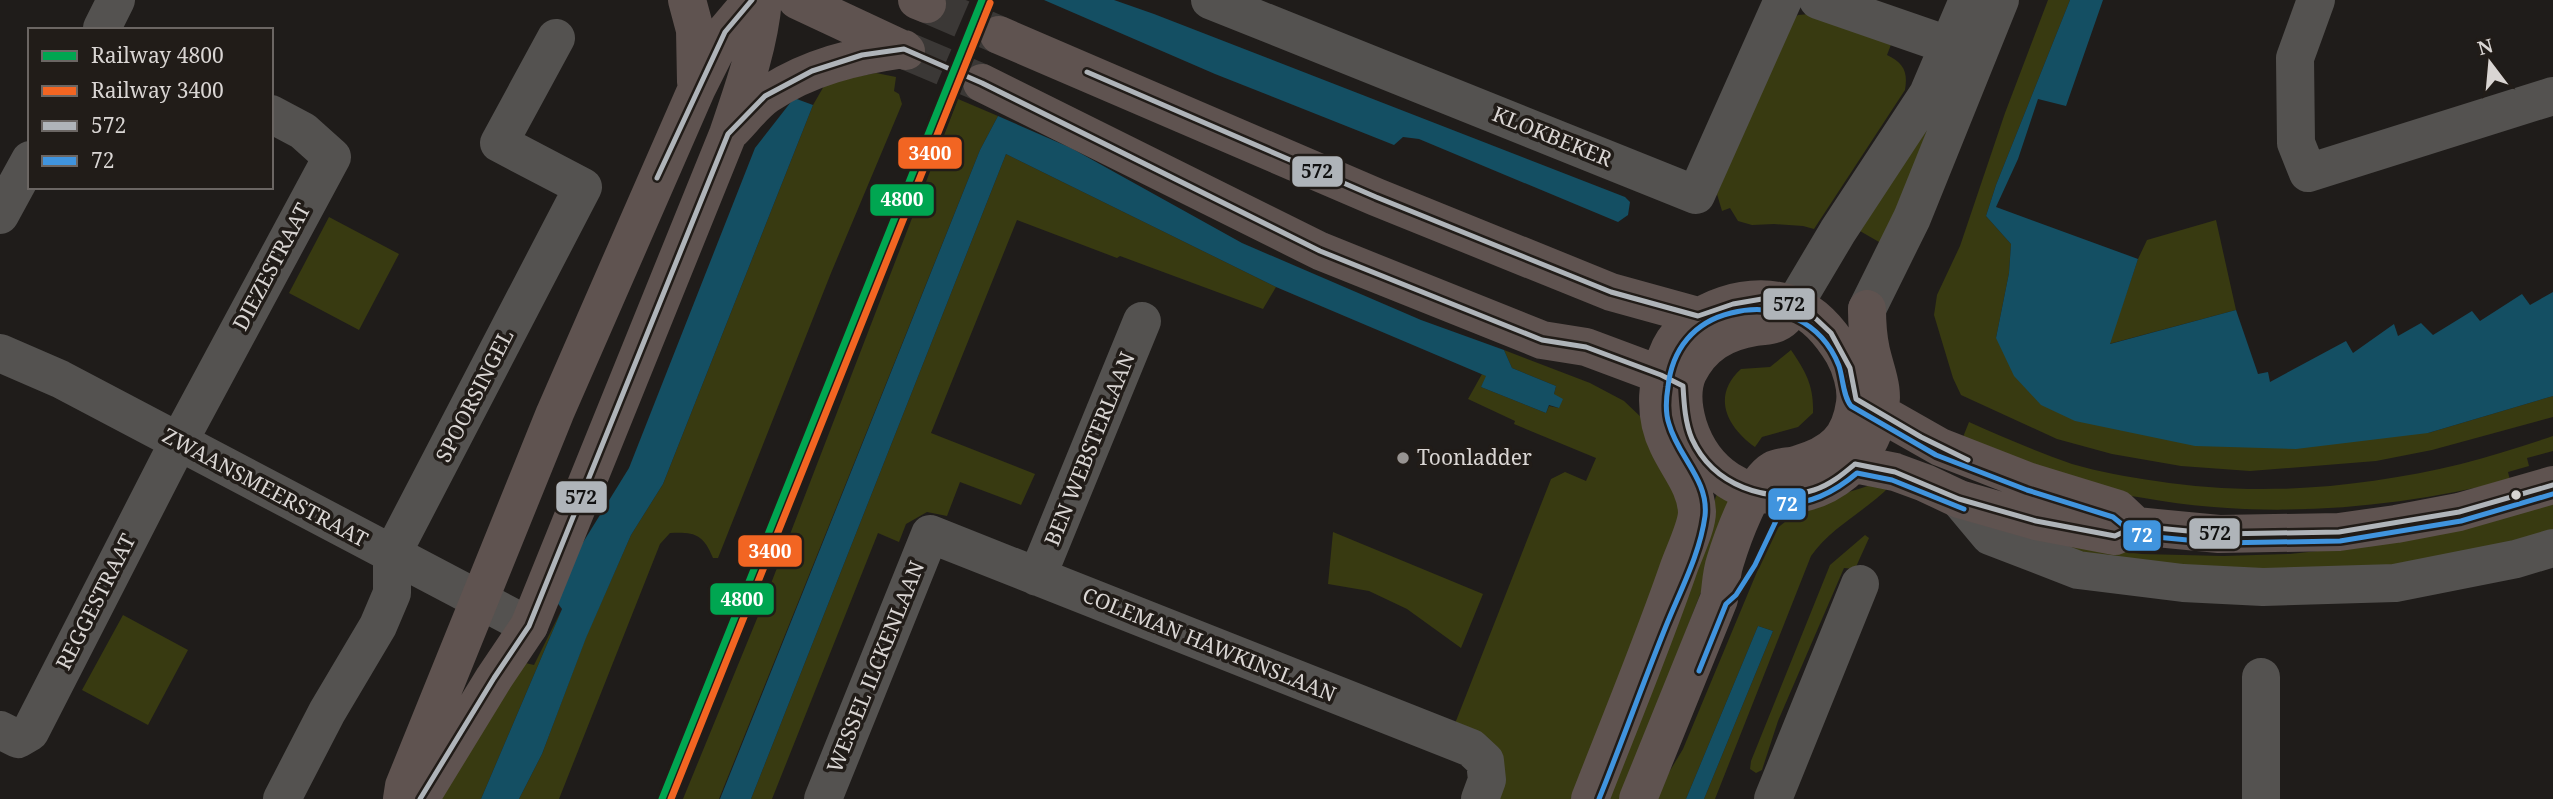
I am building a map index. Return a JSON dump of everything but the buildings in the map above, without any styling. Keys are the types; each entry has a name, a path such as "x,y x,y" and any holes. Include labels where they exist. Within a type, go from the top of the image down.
{"main road":[{"path":"687,0 695,30 697,88"},
{"path":"402,799 404,786 555,413 697,88 725,32 751,0"},
{"path":"420,799 529,626 728,134 761,26 763,0"},
{"path":"728,134 765,96 812,71 862,55 906,51 797,0"},
{"path":"999,35 1401,207 1611,292 1698,316"},
{"path":"982,83 1320,251 1542,340 1586,347 1667,389 1684,413 1693,440 1706,462 1738,487 1766,494 1800,494 1827,485 1855,464 1870,440 1868,406 1831,333 1814,317 1794,305 1762,299 1733,304 1698,316 1670,347 1667,389 1658,418 1668,447 1682,467 1693,494 1697,514 1590,799"},
{"path":"1667,389 1714,340 1734,331 1772,325 1784,319 1794,305"},
{"path":"1638,799 1719,599 1724,564 1766,494 1773,470 1817,458 1837,446 1868,406 1881,380 1871,353 1867,309"},
{"path":"1868,406 1921,437 1975,463 2118,509 2136,526"},
{"path":"1855,464 1895,472 1959,499 2036,521 2115,536 2136,526 2219,534 2339,532 2459,512 2553,485"}],"street":[{"name":"KLOKBEKER","path":"1210,0 1696,195 1783,0"},
{"path":"1818,0 1964,50"},
{"path":"1867,309 1912,218 1964,50 1968,0"},
{"path":"1794,305 1838,231 1928,94 2000,0"},
{"path":"2316,0 2295,58 2296,143 2308,173 2553,96"},
{"name":"SPOORSINGEL","path":"282,799 327,712 379,626 392,593 392,554 583,187 499,143 556,38"},
{"name":"DIEZESTRAAT","path":"178,443 332,157 303,131 273,115"},
{"path":"0,215 28,164"},
{"name":"BEN WEBSTERLAAN","path":"1037,577 1142,321"},
{"name":"ZWAANSMEERSTRAAT","path":"0,354 60,379 529,626"},
{"name":"REGGESTRAAT","path":"0,730 18,739 30,732 178,443"},
{"path":"1959,499 1990,536 2078,570 2183,583 2263,587 2395,583 2516,559 2553,548"},
{"name":"COLEMAN HAWKINSLAAN","path":"930,534 1471,748 1485,761 1487,780 1480,799"},
{"name":"WESSEL ILCKENLAAN","path":"823,799 930,534"},
{"path":"1773,799 1860,584"},
{"path":"2261,799 2262,677"}],"shaded area":[{"path":"2048,0 2070,0 1986,216 2011,244 2009,273 1996,338 2428,433 2553,396 2553,417 2432,450 2376,461 2250,471 2181,466 2112,454 2057,439 1961,395 1953,378 1934,315 1937,295 1960,246 2005,113"},
{"path":"1810,14 1892,42 1887,55 1904,69 1905,90 1814,229 1774,224 1752,225 1738,221 1730,208 1722,211 1717,194 1788,23 1798,15"},
{"path":"876,73 896,77 894,91 899,94 902,104 831,273 718,558 713,558 702,539 692,534 670,533 660,544 559,799 519,799 542,754 586,637 631,535 663,484 813,105 824,86 834,81"},
{"path":"958,99 998,116 980,150 719,799 683,799 765,599"},
{"path":"1938,100 1886,246 1853,227"},
{"path":"1006,154 1276,287 1263,309 1017,220 931,433 1035,474 1021,505 960,482 947,516 927,512 906,524 899,542 878,533 772,799 751,799"},
{"path":"329,217 399,254 359,330 289,293"},
{"path":"2216,220 2236,310 2109,344 2147,240"},
{"path":"1504,350 1590,383 1624,401 1643,419 1681,511 1580,799 1497,799 1454,726 1551,479 1565,472 1586,481 1596,458 1514,424 1515,421 1468,399 1482,374 1487,376 1481,387 1546,413 1549,406 1559,408 1554,394 1556,386 1512,368"},
{"path":"1791,350 1808,380 1813,413 1798,427 1762,437 1755,447 1730,421 1726,411 1727,390 1741,369 1770,367"},
{"path":"1969,422 2082,467 2156,481 2233,488 2309,488 2386,479 2461,464 2553,436 2553,451 2527,458 2529,466 2508,472 2510,480 2465,490 2328,508 2236,509 2190,505 2092,489 1961,442"},
{"path":"1880,482 1890,486 1828,536 1811,556 1715,799 1704,799 1773,631 1758,626 1686,799 1653,799 1683,749 1774,531 1798,513 1837,496"},
{"path":"1718,491 1737,499 1621,799 1604,799"},
{"path":"2553,502 2553,533 2396,569 2129,568 2040,541 2142,554 2290,554 2380,544"},
{"path":"1333,532 1483,594 1461,648 1407,609 1369,591 1328,584"},
{"path":"1865,535 1869,538 1855,569 1844,568 1778,721 1762,770 1756,773 1750,769 1751,761 1830,565"},
{"path":"562,609 481,799 441,799 521,662 534,665"},
{"path":"123,615 188,650 148,725 82,690"}],"water":[{"path":"1044,0 1114,0 1154,14 1625,197 1630,202 1628,215 1618,222 1419,139 1403,137 1394,145 1215,74"},
{"path":"2070,0 2103,0 2066,106 2038,99 2018,159 1996,207 2138,259 2110,344 2236,310 2258,374 2268,372 2270,382 2346,341 2353,353 2394,324 2398,336 2421,323 2433,335 2472,311 2480,321 2522,294 2530,305 2553,292 2553,396 2428,433 2296,449 2195,446 2075,421 2041,405 2014,376 1996,338 2009,273 2011,244 1986,216"},
{"path":"794,98 813,105 663,484 631,535 586,638 542,754 519,799 481,799 562,609 556,601 574,557 629,468 755,148"},
{"path":"998,116 1071,148 1242,243 1421,320 1504,350 1512,368 1556,386 1554,394 1563,399 1559,408 1549,405 1546,413 1481,387 1486,376 1276,287 1006,154 751,799 720,799 980,150"},
{"path":"1758,626 1773,631 1704,799 1686,799"}],"tunnel":[{"path":"927,4 999,35"},
{"path":"909,52 982,83"}],"rail line":[{"name":"4800","path":"662,799 982,0"},
{"name":"3400","path":"671,799 990,3"}],"transit line":[{"name":"572","path":"657,178 725,32 752,0"},
{"name":"572","path":"420,799 529,626 728,134 765,96 812,71 862,55 904,49 982,83 1320,251 1542,340 1586,347 1661,375 1683,386 1688,426 1701,455 1727,479 1760,493 1778,495 1814,490 1831,482 1855,464 1895,472 1959,499 2036,521 2115,536 2136,526 2219,534 2339,532 2459,512 2553,485"},
{"name":"572","path":"1087,72 1376,197 1611,292 1698,316 1733,304 1762,299 1794,305 1814,317 1831,333 1850,368 1856,399 1921,437 1968,460"},
{"name":"72","path":"1599,799 1699,544 1705,503 1698,480 1673,436 1666,401 1670,373 1680,349 1696,330 1718,317 1748,310 1765,310 1796,318 1821,337 1831,351 1839,366 1851,406 1936,455 2027,490 2113,517 2135,535 2219,543 2340,541 2461,521 2553,494"},
{"name":"72","path":"1699,671 1726,604 1736,595 1755,565 1784,504 1804,502 1824,495 1857,473 1892,480 1964,509"}],"place":[{"name":"Toonladder","path":"1403,458"}]}
